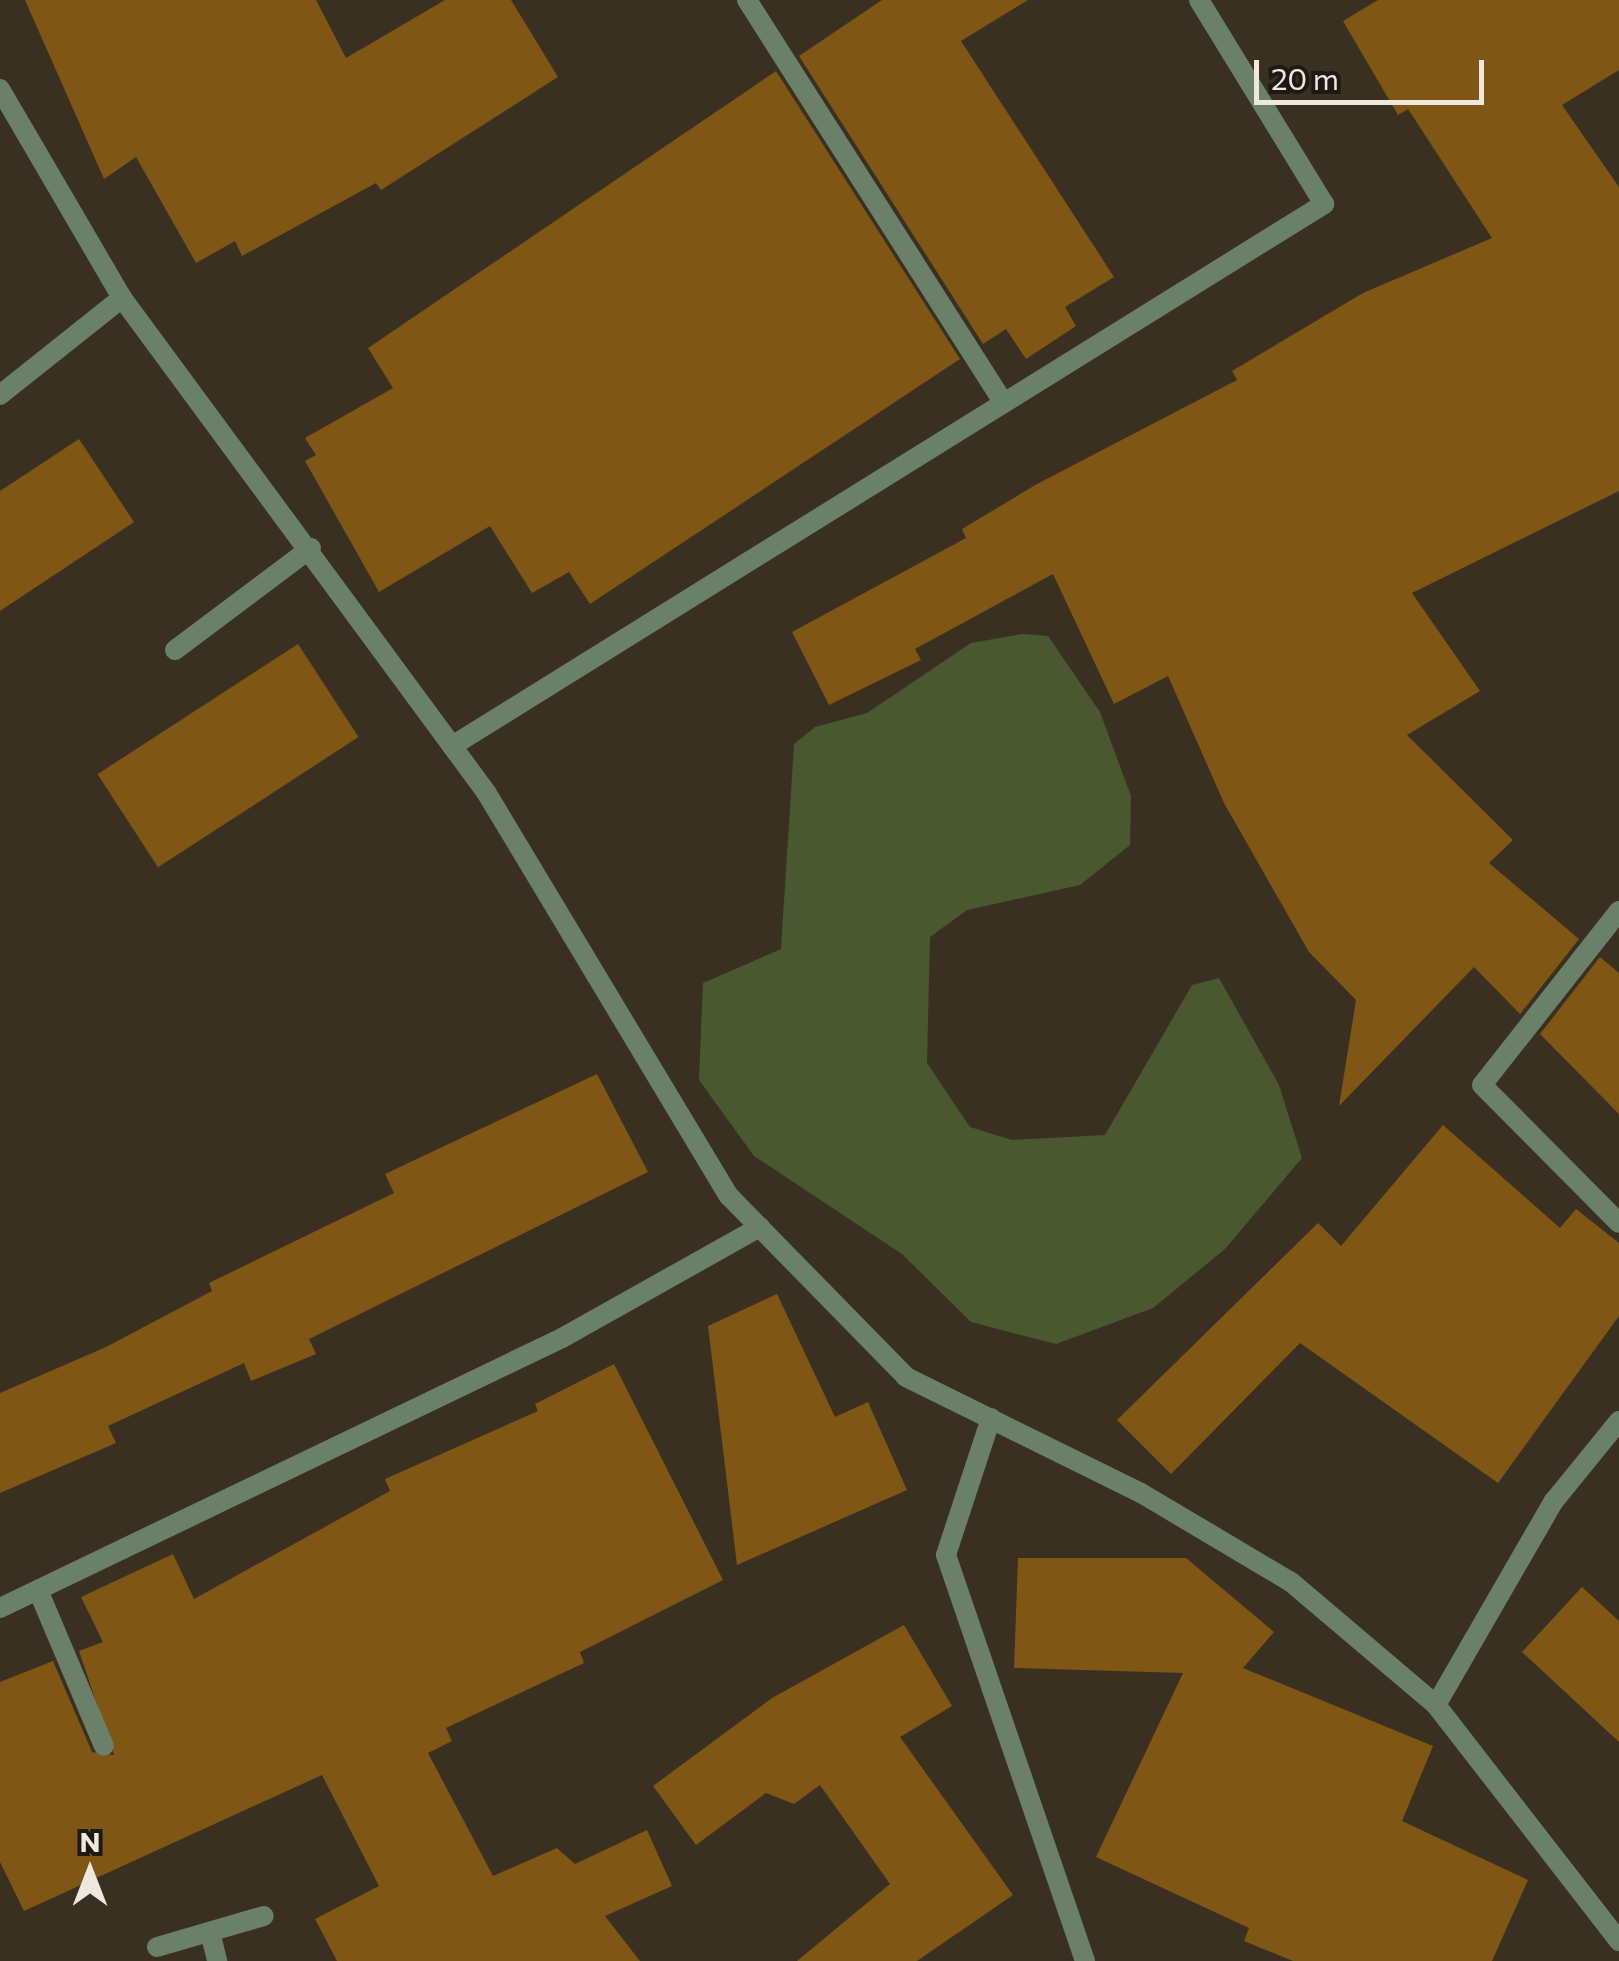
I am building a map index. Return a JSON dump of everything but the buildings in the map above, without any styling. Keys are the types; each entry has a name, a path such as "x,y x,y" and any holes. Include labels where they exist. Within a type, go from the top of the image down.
{"street":[{"path":"747,0 1004,403"},
{"path":"452,746 1324,204 1199,0"},
{"path":"0,89 122,298 310,548 452,746 730,1196 906,1377 992,1418 1291,1582 1436,1705 1619,1941"},
{"path":"0,395 122,298"},
{"path":"175,650 310,548"},
{"path":"1619,911 1482,1085 1619,1223"},
{"path":"0,1608 562,1338 760,1227"},
{"path":"992,1418 946,1555 1085,1961"},
{"path":"1436,1705 1554,1501 1619,1421"},
{"path":"38,1590 104,1746"},
{"path":"157,1947 264,1916"},
{"path":"210,1932 217,1961"}],"green space":[{"path":"1022,634 1048,636 1100,712 1131,796 1130,845 1080,885 967,910 930,937 927,1063 970,1127 1012,1140 1105,1135 1192,985 1219,978 1279,1085 1302,1158 1225,1249 1153,1308 1056,1344 971,1322 902,1254 754,1156 699,1080 703,983 781,949 794,744 815,727 867,713 971,643"}]}
